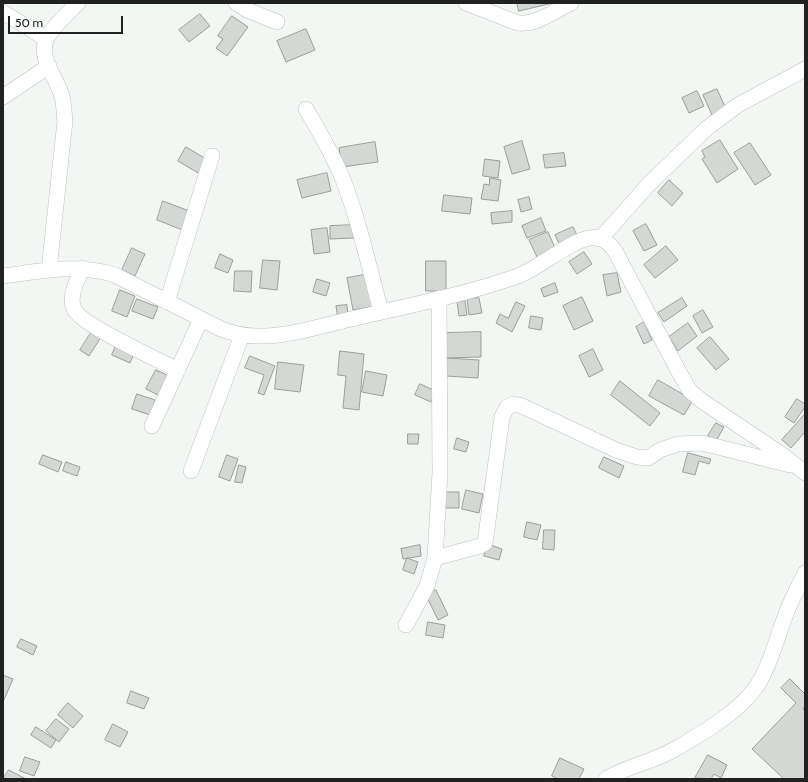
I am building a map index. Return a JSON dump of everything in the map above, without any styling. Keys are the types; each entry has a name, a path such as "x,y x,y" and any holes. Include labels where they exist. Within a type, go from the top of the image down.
{"street":[{"path":"49,270 65,121 62,96 46,60 46,40 62,18 78,3"},
{"path":"236,3 247,10 277,22"},
{"path":"466,3 518,23 526,24 533,22 570,3"},
{"path":"3,12 46,40"},
{"path":"3,97 49,66"},
{"path":"601,238 649,184 706,129 738,105 805,70"},
{"path":"306,109 325,142 342,178 355,215 381,312"},
{"path":"166,302 212,156"},
{"path":"3,276 49,270 82,268 99,270 115,275 221,329 242,335 257,336 302,330 381,312 439,298 520,275 543,264 577,242 590,238 601,238 609,242 616,251 679,372 690,390 702,401 801,470"},
{"path":"82,268 72,302 77,314 98,328 178,370"},
{"path":"406,625 427,586 435,558 440,473 439,298"},
{"path":"152,426 201,319"},
{"path":"191,471 242,335"},
{"path":"435,558 480,546 485,543 502,417 507,407 514,404 522,406 616,450 637,456 648,458 660,450 678,444 702,443 801,470"},
{"path":"606,779 624,769 659,757 675,749 733,710 751,694 761,680 787,612 805,573"}],"building":[{"path":"517,3 553,3 519,11"},
{"path":"200,14 210,26 189,42 179,30"},
{"path":"232,16 248,27 227,56 216,48 223,39 218,36"},
{"path":"306,29 315,50 286,62 277,41"},
{"path":"717,89 726,109 712,115 703,95"},
{"path":"697,91 704,106 689,113 682,98"},
{"path":"720,140 738,169 717,183 702,159 705,157 702,151"},
{"path":"522,141 530,169 512,174 504,147"},
{"path":"375,142 378,162 342,167 339,148"},
{"path":"750,143 771,175 755,185 734,153"},
{"path":"186,147 213,163 205,177 178,161"},
{"path":"564,153 566,166 545,168 543,155"},
{"path":"485,159 500,161 498,178 483,176"},
{"path":"327,173 331,191 302,198 297,180"},
{"path":"490,178 501,180 498,201 481,199 484,184 489,185"},
{"path":"669,180 683,193 672,206 658,193"},
{"path":"444,195 472,198 470,214 442,211"},
{"path":"529,197 532,209 521,212 518,200"},
{"path":"163,201 192,212 185,231 157,220"},
{"path":"512,211 512,222 492,224 491,213"},
{"path":"541,218 546,231 527,238 522,226"},
{"path":"646,224 657,245 644,251 633,231"},
{"path":"355,225 355,238 330,239 330,226"},
{"path":"573,227 580,241 562,250 555,235"},
{"path":"327,228 330,252 314,254 311,230"},
{"path":"548,232 556,250 538,259 529,240"},
{"path":"666,246 678,260 655,278 644,265"},
{"path":"132,248 145,254 135,276 122,270"},
{"path":"584,252 592,264 577,274 569,262"},
{"path":"220,254 233,260 228,273 215,268"},
{"path":"263,260 280,261 277,290 260,288"},
{"path":"426,261 446,261 446,291 426,291"},
{"path":"235,271 252,271 251,292 234,291"},
{"path":"617,273 621,292 607,296 603,275"},
{"path":"369,274 375,306 353,310 347,278"},
{"path":"317,279 330,283 326,296 313,292"},
{"path":"555,283 558,292 544,297 541,289"},
{"path":"120,290 135,296 127,317 112,311"},
{"path":"582,297 593,321 574,330 563,306"},
{"path":"479,298 482,313 469,315 467,299"},
{"path":"682,298 687,306 664,322 658,313"},
{"path":"137,299 158,307 153,319 132,311"},
{"path":"465,301 467,315 459,316 457,302"},
{"path":"516,302 525,306 512,332 496,323 500,314 508,318"},
{"path":"347,305 348,318 338,319 336,306"},
{"path":"703,310 713,327 702,333 693,316"},
{"path":"531,316 543,318 541,330 529,328"},
{"path":"644,322 652,340 644,344 636,327"},
{"path":"688,323 697,336 678,351 669,337"},
{"path":"94,328 103,334 89,356 80,350"},
{"path":"481,332 481,357 446,358 446,333"},
{"path":"710,337 729,359 716,370 697,348"},
{"path":"118,341 136,349 130,363 112,355"},
{"path":"593,349 603,370 589,377 579,356"},
{"path":"340,351 364,354 359,410 343,408 346,376 338,375"},
{"path":"250,356 275,366 264,395 258,393 264,375 245,368"},
{"path":"447,358 479,360 478,378 446,376"},
{"path":"278,362 304,365 300,392 275,389"},
{"path":"156,370 173,378 164,398 146,389"},
{"path":"366,371 387,375 383,396 362,392"},
{"path":"658,380 693,400 684,415 649,396"},
{"path":"620,381 660,413 650,426 611,395"},
{"path":"420,384 436,391 431,402 415,395"},
{"path":"137,394 155,400 150,415 132,409"},
{"path":"797,399 805,404 805,407 794,423 785,417"},
{"path":"805,414 805,432 791,448 782,440"},
{"path":"716,423 724,427 716,441 708,436"},
{"path":"408,434 419,434 418,444 408,444"},
{"path":"457,438 469,442 466,452 454,449"},
{"path":"688,453 711,459 709,464 699,461 695,475 683,472"},
{"path":"43,455 62,462 58,472 39,464"},
{"path":"227,455 238,459 230,481 219,477"},
{"path":"604,457 624,466 619,478 599,468"},
{"path":"66,462 80,467 77,476 63,471"},
{"path":"239,465 246,467 242,483 235,482"},
{"path":"466,490 483,494 479,513 462,509"},
{"path":"442,492 459,492 459,508 442,508"},
{"path":"527,522 541,525 537,540 524,537"},
{"path":"544,530 555,530 554,550 543,549"},
{"path":"488,544 502,549 499,560 484,556"},
{"path":"420,545 421,556 403,559 401,549"},
{"path":"407,558 418,562 414,574 403,570"},
{"path":"436,590 448,615 438,620 426,595"},
{"path":"428,622 445,625 443,638 426,635"},
{"path":"21,639 37,646 33,655 17,647"},
{"path":"3,675 13,679 3,702"},
{"path":"790,679 805,694 805,706 803,709 805,711 805,779 784,779 752,749 796,703 781,688"},
{"path":"131,691 149,698 144,709 127,703"},
{"path":"68,703 83,716 73,728 58,715"},
{"path":"56,719 69,729 59,742 46,731"},
{"path":"113,724 128,732 120,747 105,740"},
{"path":"36,727 56,740 51,748 31,735"},
{"path":"708,755 727,765 721,778 714,774 711,779 695,778"},
{"path":"25,757 40,762 34,776 20,771"},
{"path":"560,758 584,769 579,779 558,779 552,776"},
{"path":"9,770 26,779 3,779"}]}
